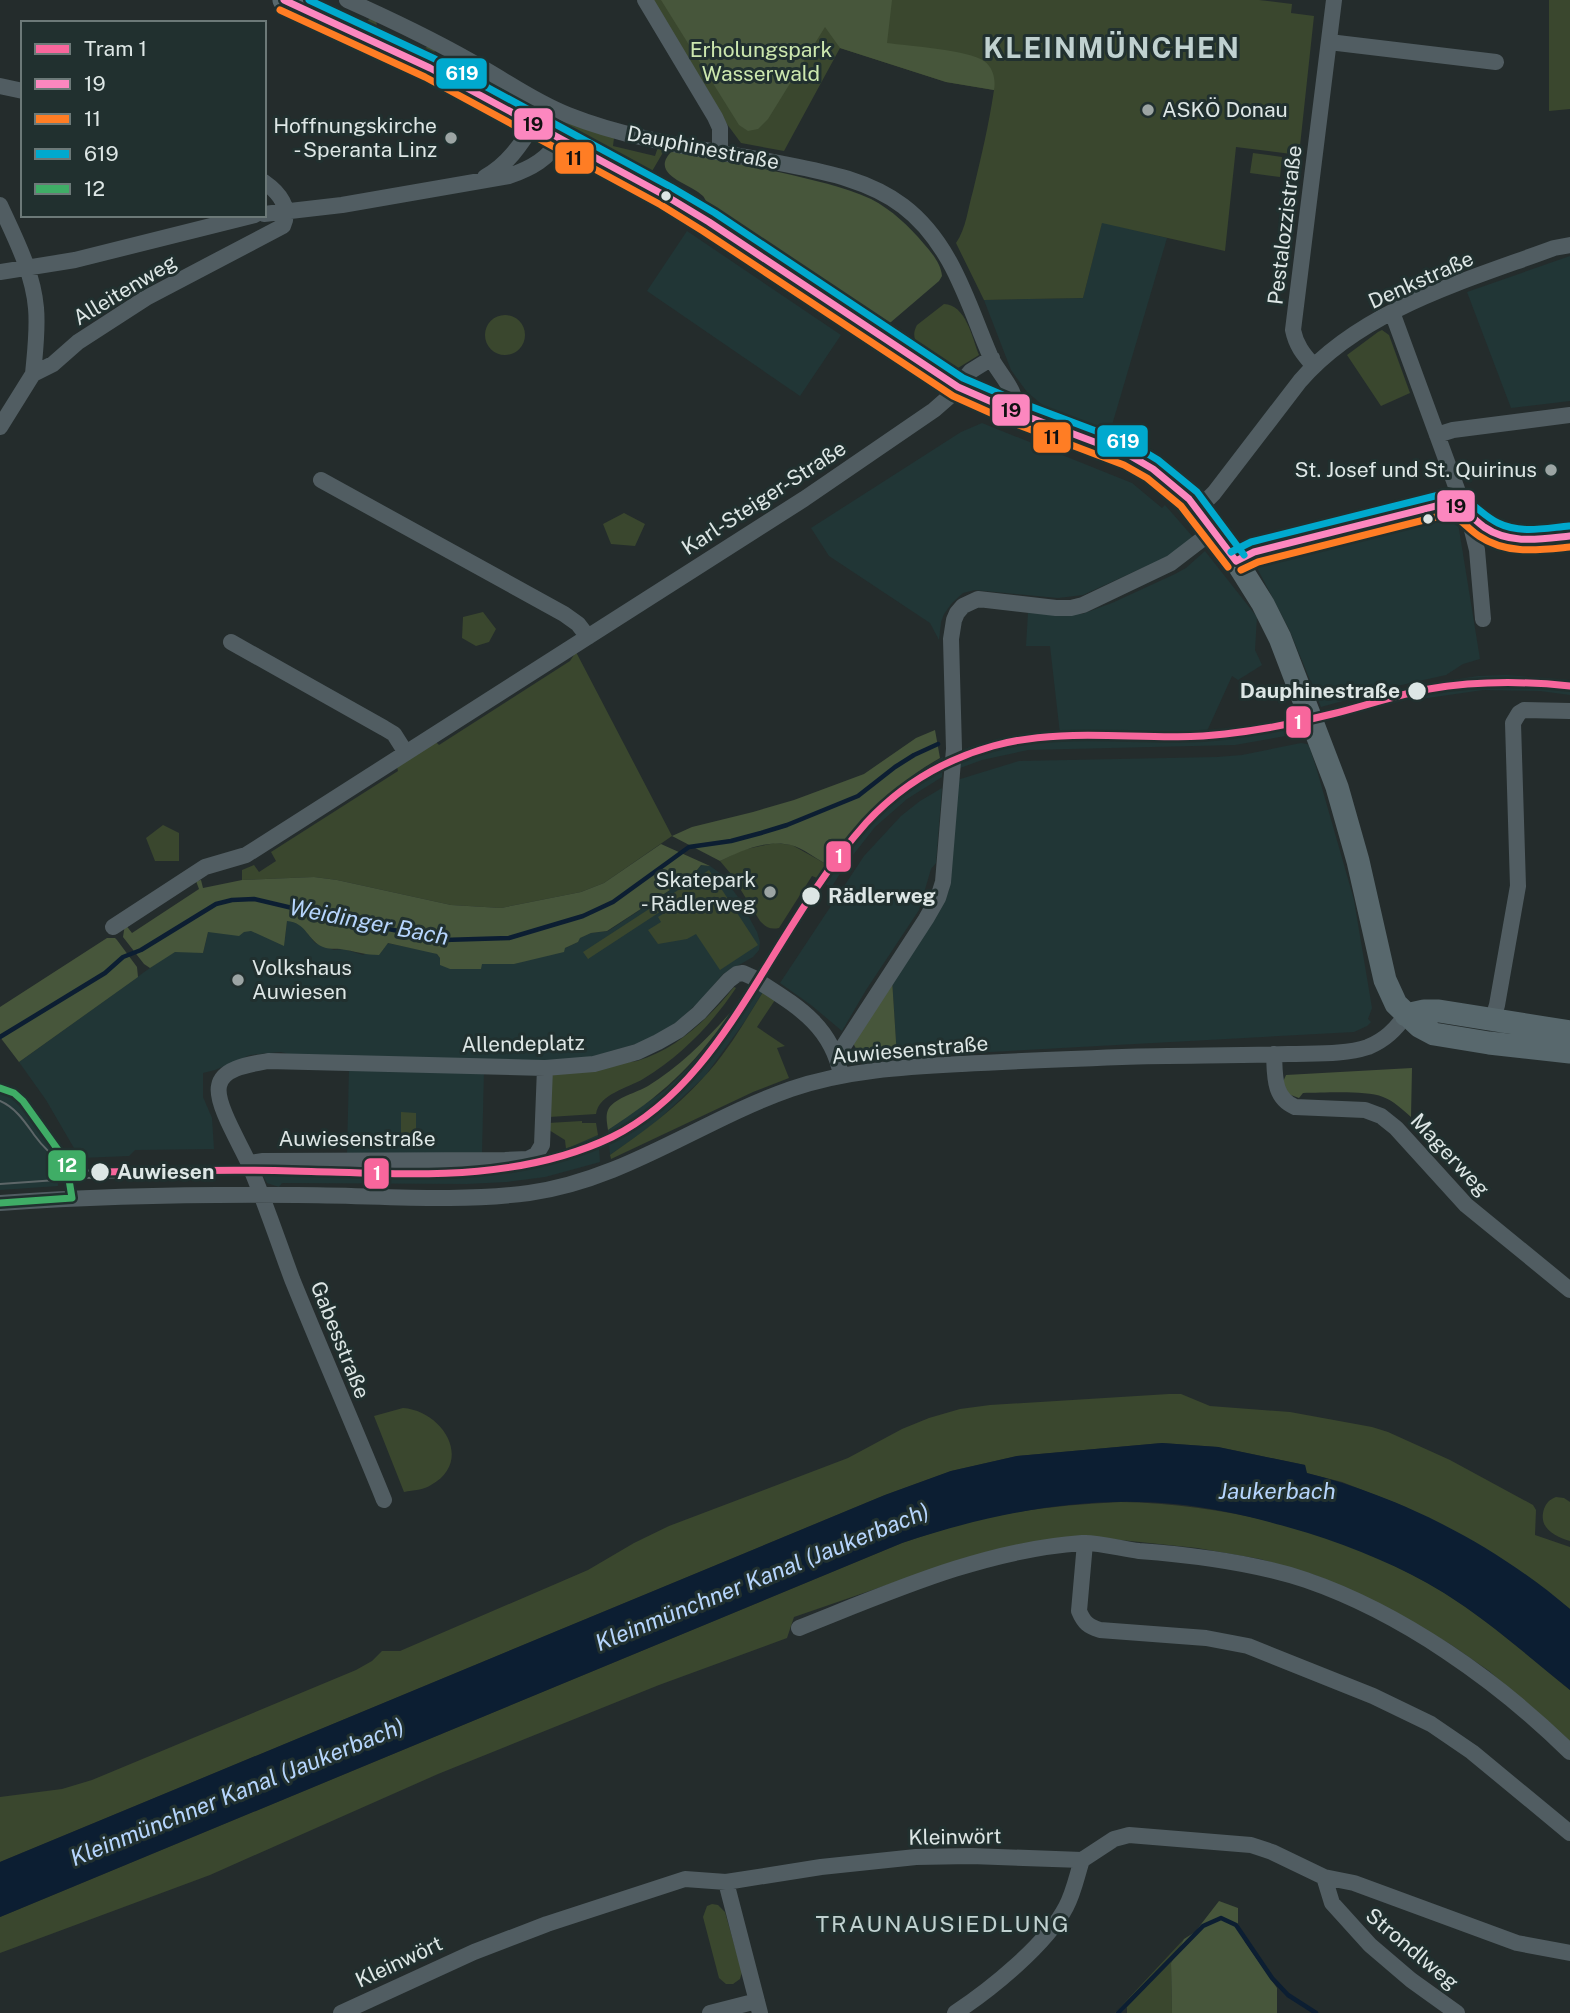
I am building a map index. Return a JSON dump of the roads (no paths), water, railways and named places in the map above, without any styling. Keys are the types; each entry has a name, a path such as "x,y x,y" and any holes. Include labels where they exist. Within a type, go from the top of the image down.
{"main road":[{"name":"Dauphinestraße","path":"284,0 430,68 666,196 958,387 1129,456 1176,486 1198,509 1236,561 1271,620 1331,766 1359,861 1385,980 1391,996 1406,1015 1434,1034 1570,1052"},
{"path":"1406,1015 1439,1011 1570,1032"}],"street":[{"name":"Dauphinestraße","path":"347,0 444,47 486,69 534,100 567,115 634,135 817,171 853,180 883,193 904,207 934,237 954,268 992,359 1014,397 1015,412"},
{"path":"645,0 715,117 720,128 720,152"},
{"name":"Pestalozzistraße","path":"1313,365 1302,354 1293,330 1334,0"},
{"path":"1329,42 1496,62"},
{"path":"0,86 21,91"},
{"path":"478,181 496,172 509,159 534,123"},
{"path":"266,214 342,205 509,176 527,170 547,156 561,138"},
{"path":"266,185 283,200 286,210"},
{"path":"0,205 27,268 36,307 37,335 33,374"},
{"name":"Alleitenweg","path":"0,427 33,374 53,365 78,342 146,298 283,226 287,218 286,210"},
{"path":"0,272 75,260 247,217"},
{"name":"Denkstraße","path":"1198,509 1214,493 1313,365 1340,344 1392,312 1432,294 1555,248 1570,245"},
{"path":"1392,312 1478,550 1483,619"},
{"path":"958,387 971,371 992,359"},
{"name":"Karl-Steiger-Straße","path":"113,928 205,867 246,855 804,499 934,410 958,387"},
{"path":"1437,435 1453,430 1570,415"},
{"path":"321,480 564,614 578,624 588,637"},
{"path":"1236,561 1254,552 1448,503 1456,504 1482,526 1503,537 1530,540 1570,536"},
{"path":"837,1056 926,919 938,898 943,882 954,749 951,639 957,613 963,606 978,599 1071,608 1083,605 1171,563 1214,530"},
{"path":"230,642 394,734 406,753"},
{"path":"1492,1021 1517,894 1513,723 1524,710 1570,711"},
{"name":"Allendeplatz","path":"249,1163 236,1139 218,1090 223,1076 249,1065 275,1061 545,1069 571,1068 614,1060 679,1030 699,1013 729,979 743,973 809,1016 821,1029 837,1056 841,1075"},
{"name":"Auwiesenstraße","path":"0,1203 86,1197 260,1195 473,1198 530,1193 615,1169 752,1105 789,1090 841,1075 926,1066 1063,1059 1274,1054 1359,1049 1386,1038 1406,1015"},
{"name":"Magerweg","path":"1274,1054 1276,1084 1286,1103 1295,1107 1365,1110 1381,1116 1396,1128 1466,1205 1570,1290"},
{"name":"Auwiesenstraße","path":"249,1163 528,1158 536,1155 542,1145 545,1069"},
{"path":"249,1163 260,1195"},
{"name":"Gabesstraße","path":"260,1195 384,1500"},
{"path":"799,1628 906,1585 981,1562 1041,1548 1085,1543 1202,1558 1275,1571 1306,1580 1387,1617 1489,1682 1549,1731 1570,1752"},
{"path":"1085,1543 1079,1611 1089,1627 1206,1638 1248,1646 1373,1696 1431,1724 1472,1752 1570,1833"},
{"path":"955,2013 995,1983 1040,1941 1067,1906 1082,1860 1114,1839 1129,1835 1251,1845 1324,1877 1354,1882 1517,1943 1570,1953"},
{"name":"Kleinwört","path":"341,2013 474,1952 588,1910 685,1879 726,1882 821,1867 916,1857 1082,1860"},
{"name":"Strondlweg","path":"1324,1877 1332,1903 1370,1945 1411,1980 1457,2013"},
{"path":"710,2013 759,2007 726,1882"}],"water":[{"name":"Jaukerbach","path":"1162,1443 1218,1447 1305,1465 1307,1473 1378,1495 1479,1544 1511,1564 1570,1609 1570,1690 1493,1627 1444,1593 1395,1567 1326,1539 1242,1515 1174,1504 1105,1502 1036,1509 968,1523 902,1543 0,1917 0,1862 885,1495 951,1471 1017,1456"}],"waterway":[{"name":"Weidinger Bach","path":"0,1037 105,973 123,957 141,950 216,904 254,899 444,940 509,938 583,916 613,902 689,847 731,841 761,833 858,796 895,767 938,744"},
{"path":"1118,2013 1203,1926 1221,1918 1236,1925 1272,1978 1288,1995 1316,2013"}],"tram line":[{"name":"1","path":"100,1172 244,1170 455,1173 535,1163 574,1152 612,1137 637,1123 680,1087 732,1021 811,896 851,840 879,809 940,766 993,746 1021,740 1079,735 1167,737 1225,734 1292,723 1404,694 1447,686 1500,683 1570,686"},
{"path":"0,1101 15,1111 54,1156 69,1165 96,1172"},
{"path":"0,1184 85,1178 204,1176"}],"place":[{"name":"ASKÖ Donau","path":"1148,110"},
{"name":"Hoffnungskirche - Speranta Linz","path":"451,138"},
{"name":"St. Josef und St. Quirinus","path":"1551,470"},
{"name":"Dauphinestraße","path":"1417,691"},
{"name":"Skatepark - Rädlerweg","path":"770,892"},
{"name":"Rädlerweg","path":"811,896"},
{"name":"Volkshaus Auwiesen","path":"238,980"},
{"name":"Auwiesen","path":"100,1172"}],"district":[{"name":"KLEINMÜNCHEN","path":"1112,48"},
{"name":"TRAUNAUSIEDLUNG","path":"943,1924"}],"park label":[{"name":"Erholungspark Wasserwald","path":"761,62"}],"water label":[{"name":"Kleinmünchner Kanal (Jaukerbach)","path":"762,1577"},
{"name":"Kleinmünchner Kanal (Jaukerbach)","path":"237,1792"}]}
